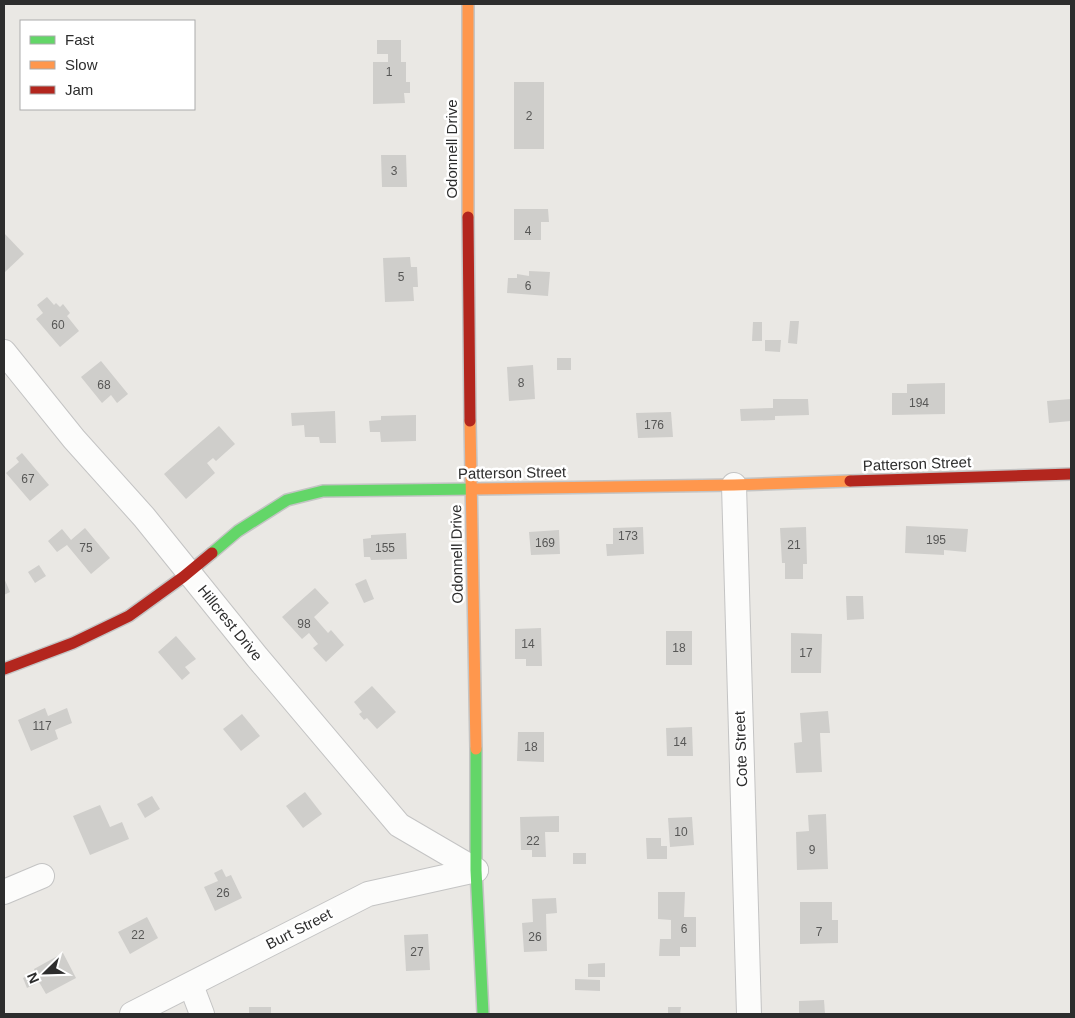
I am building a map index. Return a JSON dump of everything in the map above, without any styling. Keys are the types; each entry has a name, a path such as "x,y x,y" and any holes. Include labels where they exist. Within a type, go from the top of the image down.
{"street":[{"name":"Odonnell Drive","path":"468,4 467,177 476,690 476,870 483,1014"},
{"name":"Hillcrest Drive","path":"4,352 74,439 144,517 311,722 399,825 476,870"},
{"name":"Patterson Street","path":"4,669 74,643 129,616 188,572 238,531 286,500 322,491 734,485 1071,474"},
{"name":"Cote Street","path":"734,485 749,1014"},
{"name":"Burt Street","path":"132,1014 368,894 476,870"},
{"path":"4,892 42,876"},
{"path":"191,985 202,1014"}],"building":[{"path":"377,40 401,40 401,62 406,62 406,82 410,82 410,93 404,93 405,103 373,104 373,62 388,62 388,54 377,54"},
{"path":"514,82 544,82 544,149 514,149"},
{"path":"381,155 406,155 407,187 382,187"},
{"path":"514,209 548,209 549,222 541,222 541,240 514,240"},
{"path":"4,233 24,254 5,272 4,270"},
{"path":"410,257 411,267 417,267 418,287 413,287 414,301 385,302 383,258"},
{"path":"529,271 550,272 548,296 507,293 508,278 517,278 517,274 529,276"},
{"path":"47,297 54,305 56,303 60,307 63,304 70,313 67,316 79,331 60,347 36,319 43,313 37,305"},
{"path":"790,321 799,321 797,344 788,343"},
{"path":"753,322 762,322 762,341 752,341"},
{"path":"765,340 781,340 780,352 765,351"},
{"path":"557,358 571,358 571,370 557,370"},
{"path":"101,361 128,394 117,403 111,395 102,403 81,377"},
{"path":"533,365 535,399 509,401 507,367"},
{"path":"945,383 945,414 892,415 892,393 907,393 907,384"},
{"path":"773,399 808,399 809,415 775,416 775,420 741,421 740,409 773,408"},
{"path":"1071,399 1071,421 1049,423 1047,401"},
{"path":"335,411 336,443 320,443 319,437 305,437 304,425 292,426 291,413"},
{"path":"671,412 673,437 638,438 636,413"},
{"path":"416,415 416,441 381,442 380,432 370,432 369,421 381,420 381,416"},
{"path":"219,426 235,444 216,461 213,458 207,463 215,473 186,499 164,474"},
{"path":"22,453 49,485 30,501 6,473 19,462 16,458"},
{"path":"906,526 968,529 966,552 944,550 944,555 905,553"},
{"path":"643,527 644,554 607,556 606,544 613,544 613,528"},
{"path":"806,527 807,564 803,564 803,579 785,579 785,563 782,563 780,528"},
{"path":"85,528 110,558 91,574 67,545 57,552 48,541 62,529 71,540"},
{"path":"559,530 560,554 531,555 529,532"},
{"path":"406,533 407,559 371,560 370,557 364,557 363,539 371,538 371,535"},
{"path":"39,565 46,576 35,583 28,572"},
{"path":"4,578 10,592 4,595"},
{"path":"366,579 374,599 364,603 355,584"},
{"path":"315,588 329,603 314,617 328,633 331,630 344,645 326,662 313,648 318,644 309,633 302,639 282,617"},
{"path":"846,596 863,596 864,619 847,620"},
{"path":"541,628 542,666 526,666 526,659 515,659 515,629"},
{"path":"666,631 692,631 692,665 666,665"},
{"path":"791,633 822,634 821,673 791,673"},
{"path":"176,636 196,659 185,667 190,673 182,680 158,652"},
{"path":"372,686 396,712 377,729 367,718 364,720 359,714 362,712 354,702"},
{"path":"45,708 48,716 67,708 72,723 55,730 58,739 31,751 18,720"},
{"path":"828,711 830,733 820,733 822,772 796,773 794,743 802,742 800,713"},
{"path":"242,714 260,736 241,751 223,729"},
{"path":"692,727 693,756 667,756 666,728"},
{"path":"518,732 544,732 544,762 517,761"},
{"path":"305,792 322,814 303,828 286,806"},
{"path":"152,796 160,809 145,818 137,804"},
{"path":"100,805 110,827 122,822 129,839 90,855 73,816"},
{"path":"826,814 828,869 797,870 796,832 809,831 808,815"},
{"path":"559,816 559,832 545,832 546,857 532,857 532,850 521,850 520,817"},
{"path":"692,817 694,845 670,847 668,818"},
{"path":"646,838 661,838 661,846 667,846 667,859 647,859"},
{"path":"573,853 586,853 586,864 573,864"},
{"path":"222,869 226,877 231,875 242,898 215,911 204,887 218,881 214,873"},
{"path":"658,892 685,892 684,917 696,917 696,947 680,947 680,956 659,956 660,939 671,939 671,920 658,919"},
{"path":"556,898 557,913 546,914 547,951 524,952 522,923 533,922 532,899"},
{"path":"800,902 832,902 832,920 838,920 838,943 800,944"},
{"path":"147,917 158,938 130,954 118,932"},
{"path":"428,934 430,970 406,971 404,935"},
{"path":"63,953 76,978 46,994 39,982 27,988 23,978 35,972 34,969"},
{"path":"605,963 605,977 588,977 588,964"},
{"path":"575,979 600,980 600,991 575,990"},
{"path":"824,1000 825,1014 799,1014 799,1001"},
{"path":"249,1007 271,1007 271,1014 249,1014"},
{"path":"668,1007 681,1007 680,1014 668,1014"}],"traffic: fast":[{"path":"212,553 238,531 287,500 323,491 474,489"},
{"path":"476,749 476,870 483,1014"}],"traffic: slow":[{"path":"468,4 468,217"},
{"path":"470,421 476,749"},
{"path":"474,489 734,485 850,481"}],"traffic: jam":[{"path":"468,217 470,421"},
{"path":"850,481 1071,474"},
{"path":"4,669 73,643 129,616 183,577 212,553"}]}
